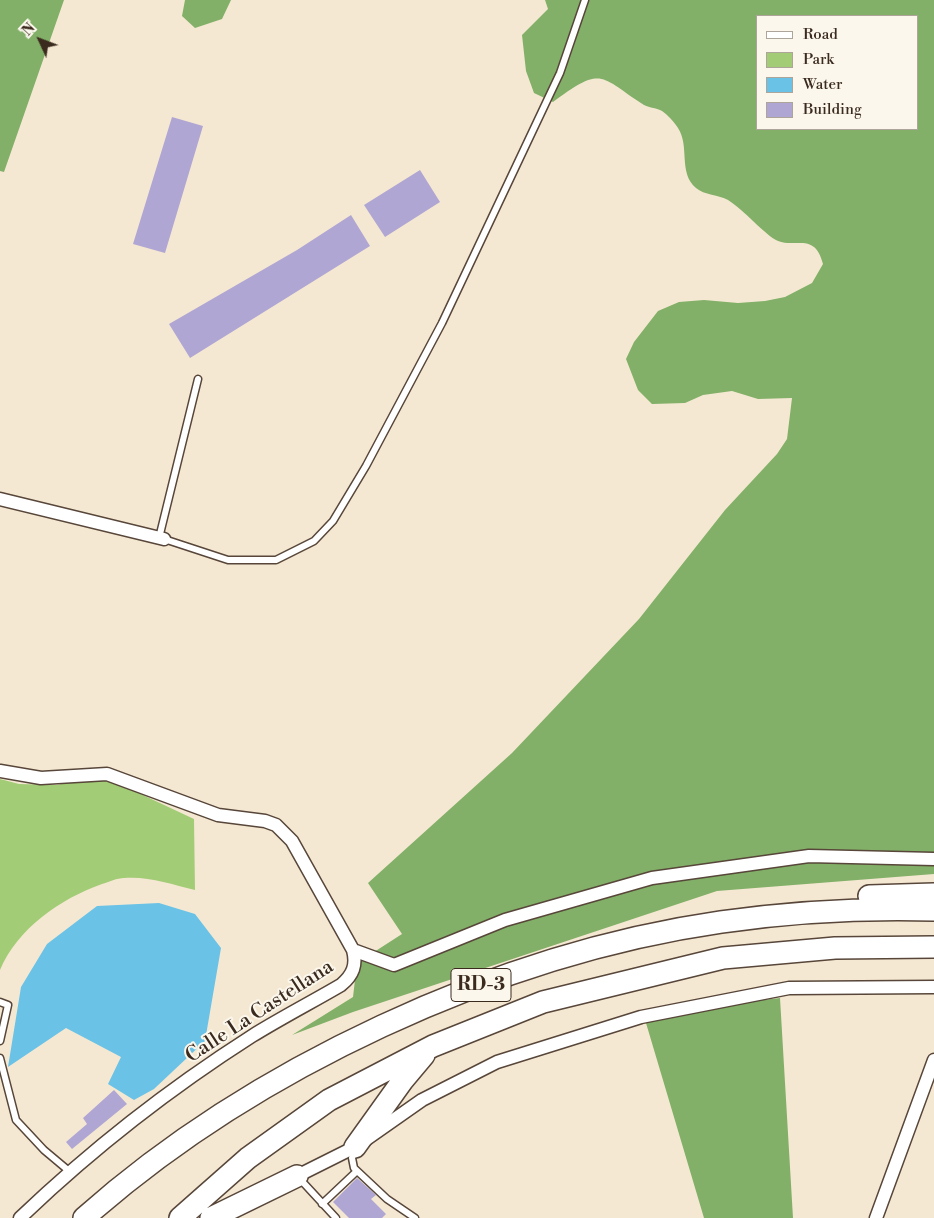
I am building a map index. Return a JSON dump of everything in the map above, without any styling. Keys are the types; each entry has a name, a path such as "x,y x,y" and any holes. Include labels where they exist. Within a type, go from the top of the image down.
{"highway":[{"path":"776,915 805,905 851,896 934,894"},
{"name":"RD-3","path":"84,1218 178,1142 246,1099 319,1058 435,1004 535,966 628,941 718,922 776,915 894,909 934,910"},
{"name":"RD-3","path":"180,1218 248,1158 329,1100 433,1046 543,1002 723,958 835,948 934,947"},
{"path":"355,1147 403,1080 433,1046"},
{"path":"212,1218 297,1176"}],"street":[{"path":"0,498 162,538"},
{"name":"Calle La Castellana","path":"0,770 41,778 107,774 218,815 276,825 292,841 354,950 355,966 347,980 341,985 245,1041 143,1111 69,1171 20,1218"},
{"path":"354,950 394,965 505,920 652,878 809,856 934,859"},
{"path":"297,1176 355,1147 422,1100 497,1062 641,1017 789,988 934,987"},
{"path":"876,1218 934,1060"}],"lane":[{"path":"198,379 162,538 228,560 276,560 314,541 333,521 366,466 442,323 560,73 585,0"},
{"path":"0,1002 8,1005 0,1041"},
{"path":"0,1058 16,1120 44,1150 69,1171"},
{"path":"355,1147 352,1158 354,1168 387,1199 415,1218"},
{"path":"322,1204 357,1171"},
{"path":"297,1176 336,1218"}],"green space":[{"path":"0,0 64,0 4,172 0,171"},
{"path":"185,0 231,0 222,19 195,28 182,16"},
{"path":"545,0 934,0 934,874 717,891 353,1012 292,1035 353,997 357,963 402,934 368,883 512,753 639,619 725,510 777,454 787,439 792,398 758,399 732,391 703,395 685,403 652,404 638,390 626,359 634,342 658,311 679,302 704,300 738,303 785,297 812,283 823,264 820,254 815,248 804,243 778,241 767,234 728,200 696,188 687,175 683,143 678,128 662,111 644,105 618,87 600,79 592,79 582,83 553,102 534,93 526,71 522,35 548,9"},
{"path":"0,779 19,784 57,785 82,779 115,782 194,819 195,890 142,878 121,878 86,890 56,907 29,928 8,955 0,970"},
{"path":"780,998 793,1218 704,1218 646,1023 720,1005"}],"water":[{"path":"159,903 195,914 221,948 205,1041 154,1089 134,1100 108,1084 121,1057 66,1028 8,1067 21,987 47,944 97,906"}],"building":[{"path":"172,117 203,126 165,253 133,244"},
{"path":"420,170 440,202 385,237 364,205"},
{"path":"351,215 370,246 190,358 169,324 297,250"},
{"path":"114,1090 127,1104 72,1149 66,1142 87,1124 83,1118"},
{"path":"357,1178 376,1195 371,1199 386,1214 382,1218 349,1218 333,1202"}]}
